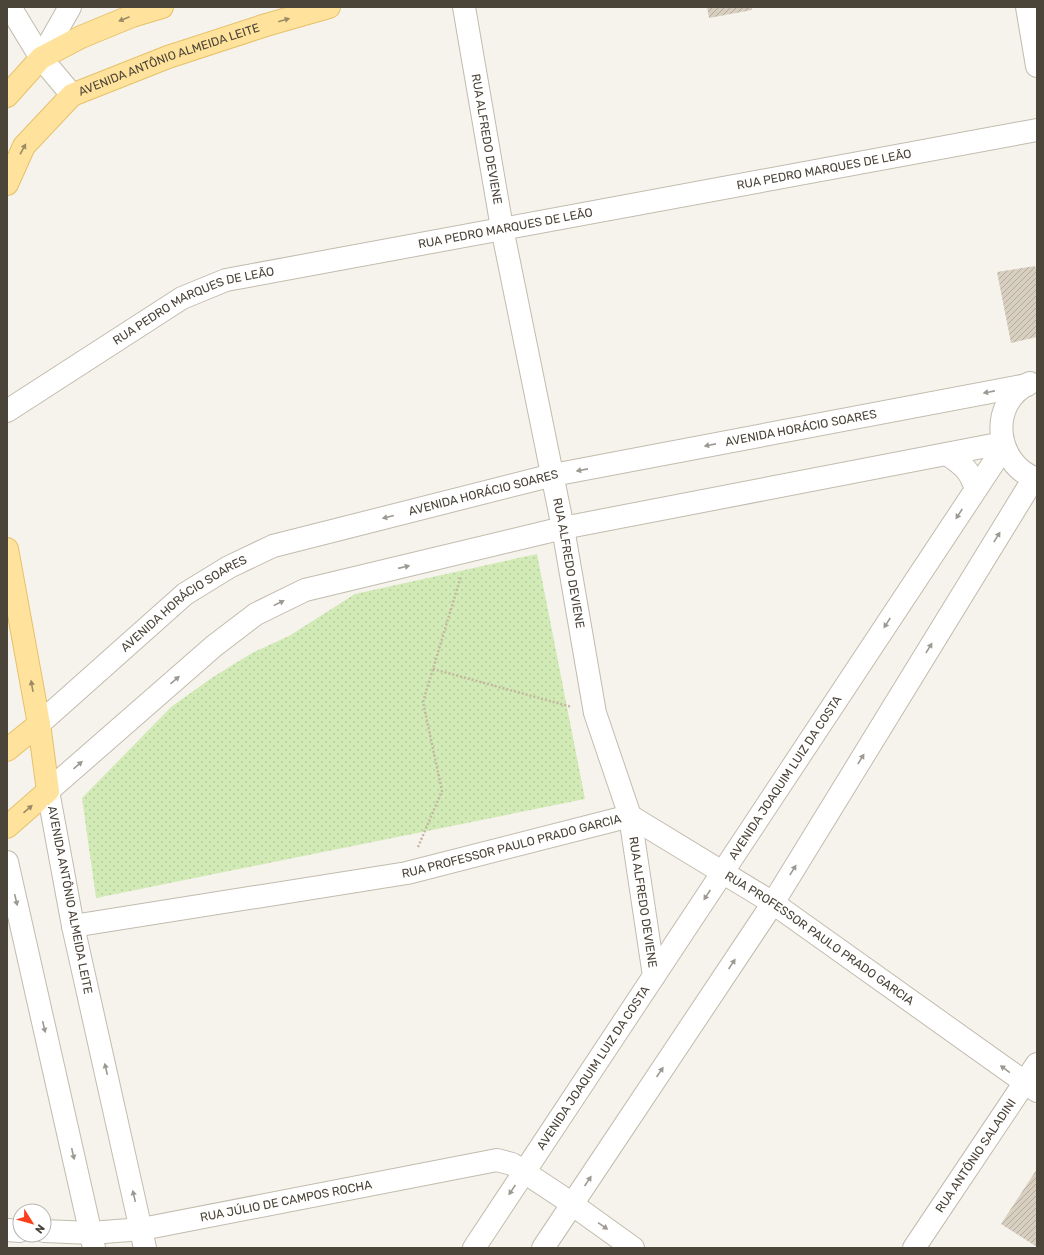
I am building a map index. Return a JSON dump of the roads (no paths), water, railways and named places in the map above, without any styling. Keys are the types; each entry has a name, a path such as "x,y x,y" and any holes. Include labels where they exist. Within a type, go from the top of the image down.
{"main road":[{"path":"7,96 41,58 96,31 132,16 162,7"},
{"name":"AVENIDA ANTÔNIO ALMEIDA LEITE","path":"7,184 24,146 72,95 168,57 266,25 329,7"},
{"name":"AVENIDA ANTÔNIO ALMEIDA LEITE","path":"7,549 39,724 48,791"},
{"name":"AVENIDA HORÁCIO SOARES","path":"7,750 39,724"},
{"path":"7,827 48,791"}],"street":[{"path":"10,7 41,58 72,95"},
{"path":"41,58 70,7"},
{"name":"RUA ALFREDO DEVIENE","path":"464,7 502,228 563,528 595,714 630,816 654,976"},
{"path":"1027,7 1037,66"},
{"name":"RUA PEDRO MARQUES DE LEÃO","path":"7,411 182,298 226,280 1037,130"},
{"path":"543,1248 773,903 1036,478 1021,471 1011,460 1003,445 1001,426 1005,410 1014,396 1032,383"},
{"name":"AVENIDA HORÁCIO SOARES","path":"39,724 185,594 229,568 273,546 552,475 1032,383"},
{"path":"48,791 204,654 256,614 304,590 563,528 947,454 1003,445"},
{"name":"AVENIDA JOAQUIM LUIZ DA COSTA","path":"474,1248 976,489 1003,445"},
{"path":"947,454 968,470 976,489"},
{"name":"AVENIDA ANTÔNIO ALMEIDA LEITE","path":"48,791 73,926 144,1239"},
{"name":"RUA PROFESSOR PAULO PRADO GARCIA","path":"73,926 407,873 630,816 773,903 1031,1087"},
{"path":"7,862 92,1240"},
{"name":"RUA ANTÔNIO SALADINI","path":"914,1248 1031,1087 1037,1064"},
{"name":"RUA JÚLIO DE CAMPOS ROCHA","path":"52,1232 92,1240 144,1239 497,1160 512,1164 634,1248"}]}
